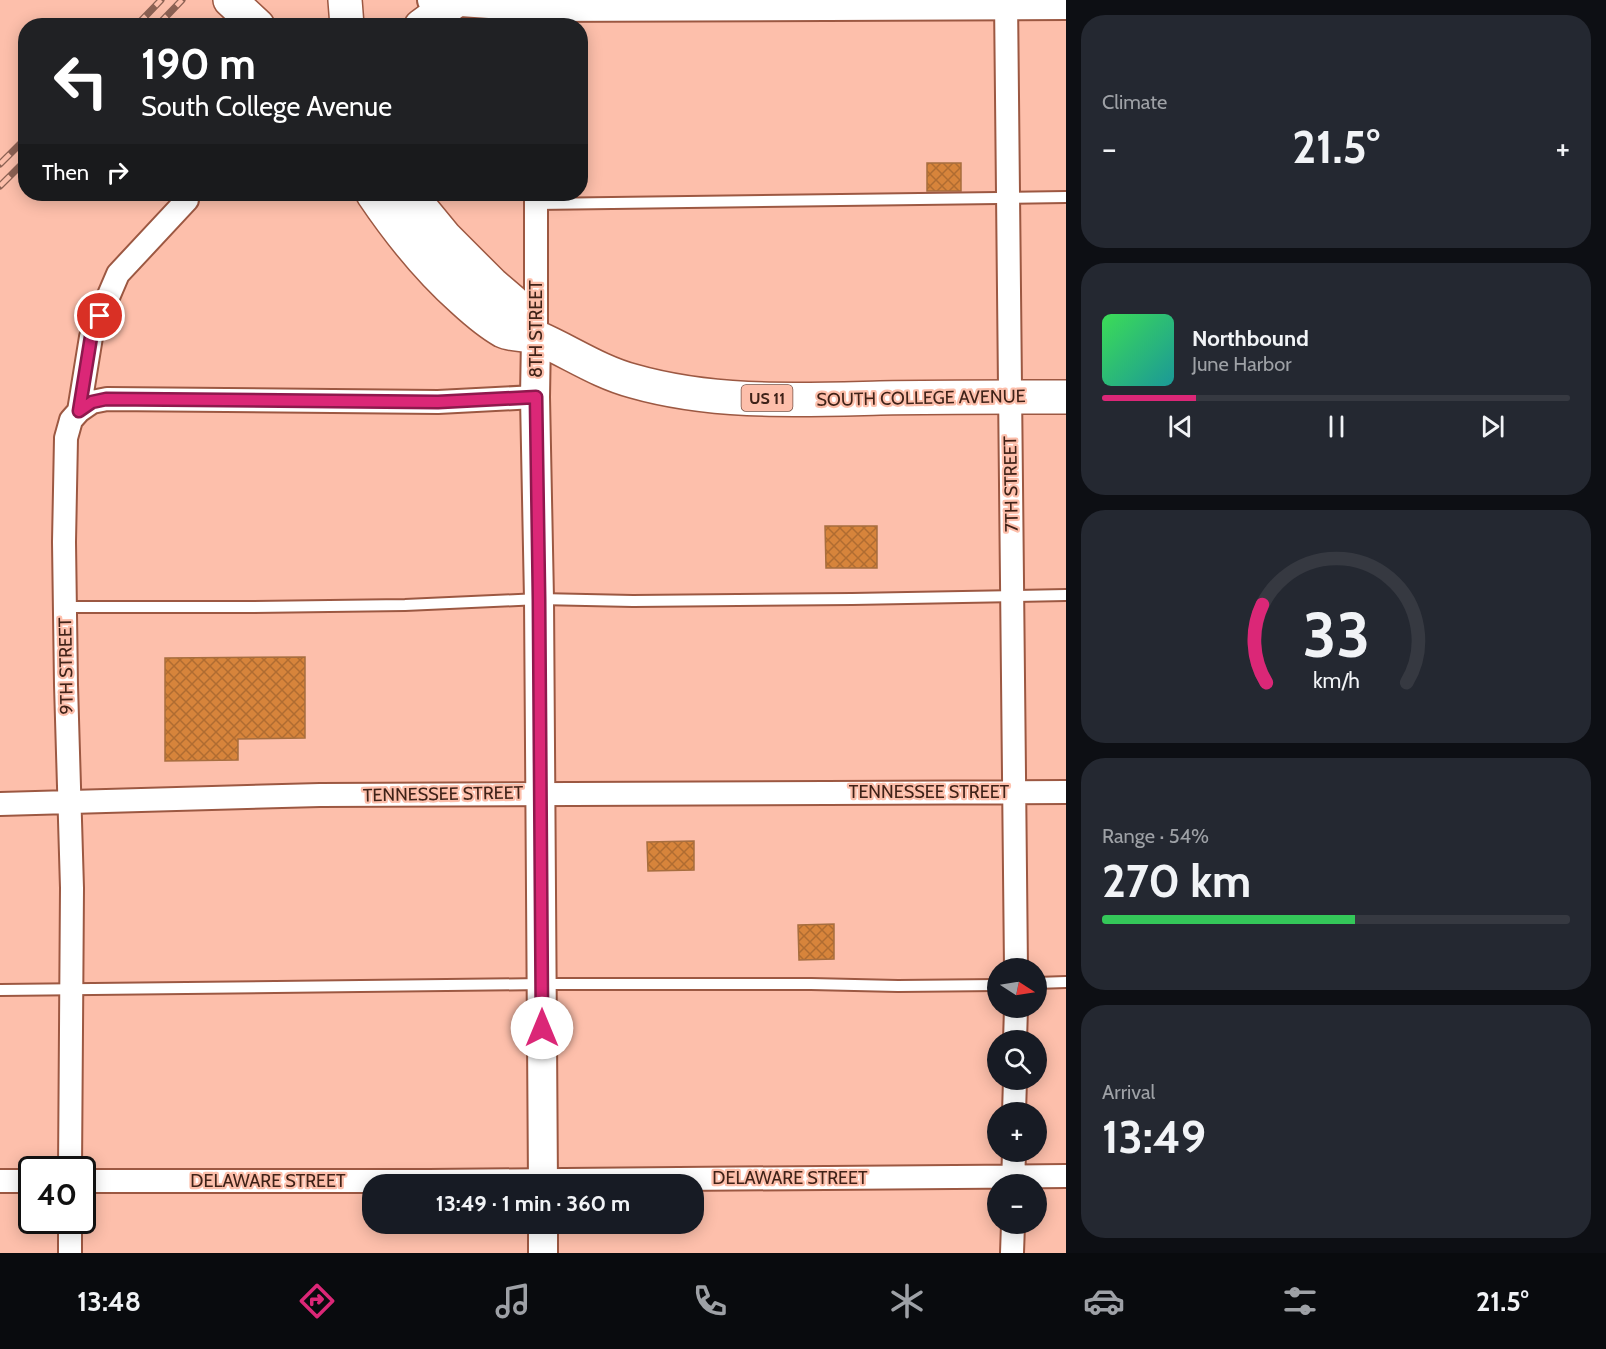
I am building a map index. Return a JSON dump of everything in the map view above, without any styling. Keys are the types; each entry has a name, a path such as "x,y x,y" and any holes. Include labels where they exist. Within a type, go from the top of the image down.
{"main road":[{"path":"230,0 249,18"},
{"path":"345,0 346,18"},
{"path":"428,18 442,1"},
{"name":"US 11","path":"378,201 422,261 461,299 504,332 536,337"},
{"name":"US 11","path":"416,201 445,237 513,302 536,337"},
{"name":"SOUTH COLLEGE AVENUE","path":"536,337 579,359 630,380 666,390 732,397 807,400 1066,397"}],"street":[{"path":"442,1 533,11 1006,2 1066,5"},
{"name":"7TH STREET","path":"1006,2 1016,958"},
{"name":"9TH STREET","path":"70,1156 72,888 65,607 66,438 72,420 79,411 91,337 118,274 186,201"},
{"name":"8TH STREET","path":"536,201 543,1174"},
{"path":"79,411 92,402 106,399 438,402 536,397"},
{"name":"TENNESSEE STREET","path":"0,804 308,795 1066,792"},
{"name":"DELAWARE STREET","path":"1047,1178 1066,1176"},
{"path":"0,1181 18,1181"},
{"name":"DELAWARE STREET","path":"96,1181 362,1182"},
{"name":"DELAWARE STREET","path":"704,1182 987,1181"},
{"path":"70,1234 70,1253"},
{"path":"543,1234 543,1253"},
{"path":"1012,1253 1013,1234"}],"lane":[{"path":"588,199 1066,197"},
{"path":"65,607 405,605 539,599 818,599 1066,595"},
{"path":"1047,982 1066,982"},
{"path":"0,990 542,984 987,985"}],"building":[{"path":"927,163 961,163 961,191 927,191"},
{"path":"825,526 877,526 877,568 826,568"},
{"path":"305,657 305,738 238,739 238,760 165,761 165,658"},
{"path":"694,841 694,870 648,871 647,842"},
{"path":"834,924 834,959 799,960 798,925"}],"railway":[{"path":"144,18 161,0"},
{"path":"165,18 182,0"},
{"path":"0,164 18,146"},
{"path":"0,186 18,168"}],"route":[{"path":"100,316 91,337 79,411 92,402 106,399 438,402 536,397 542,1028"}]}
